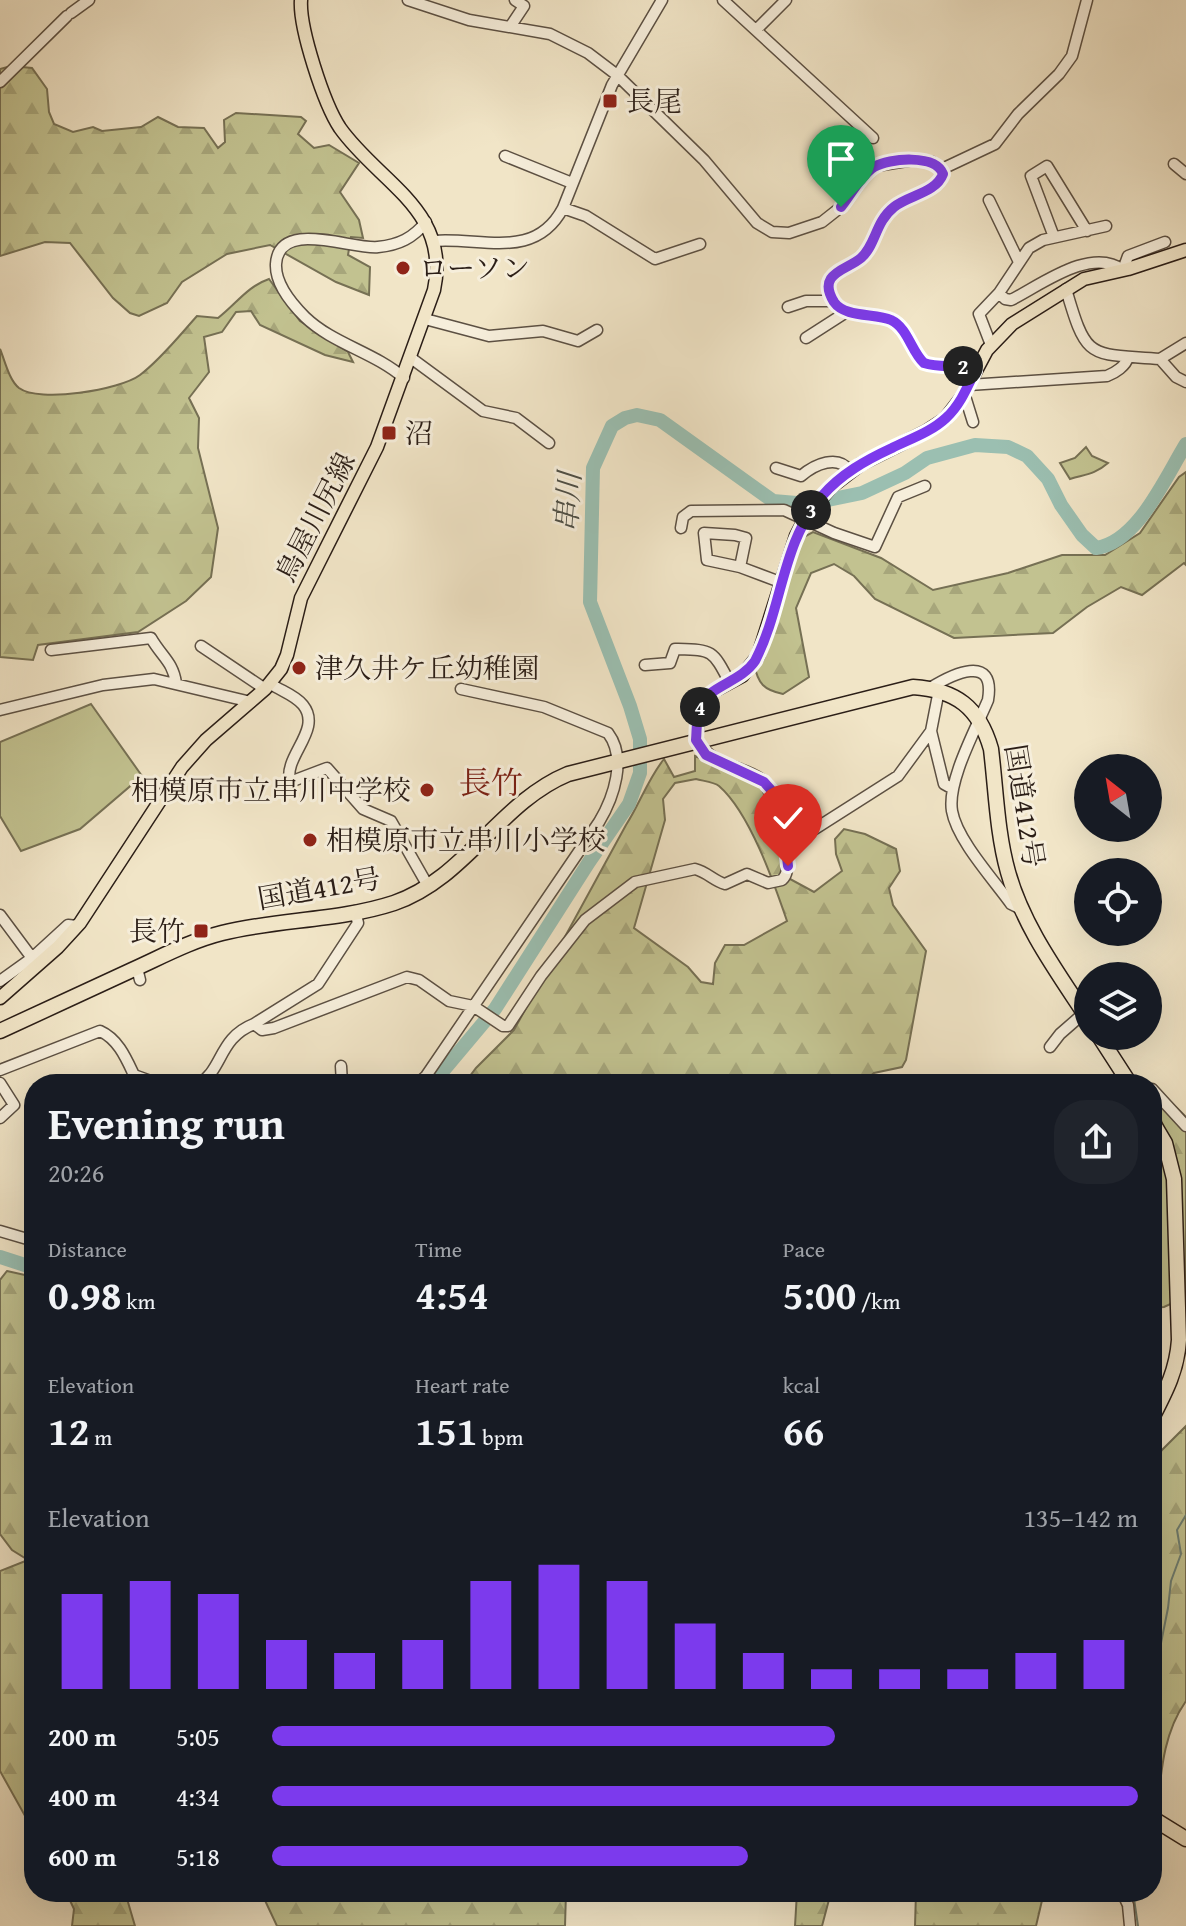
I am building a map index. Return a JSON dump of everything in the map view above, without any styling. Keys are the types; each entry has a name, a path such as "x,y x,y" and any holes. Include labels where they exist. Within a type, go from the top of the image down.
{"highway":[{"path":"696,740 894,690 913,687 934,689"},
{"name":"国道412号","path":"934,689 953,695 980,720 991,749 1003,855 1021,909 1074,997"},
{"name":"国道412号","path":"0,1031 139,974 221,933 395,902 447,873 511,811 538,790 568,774 696,740"},
{"path":"1108,1050 1124,1074"},
{"path":"1162,1138 1174,1179 1179,1340 1173,1375 1162,1398"},
{"path":"1162,1824 1186,1839"}],"main road":[{"name":"鳥屋川尻線","path":"0,998 47,959 77,926 182,767 206,740 268,686 287,655 301,598 377,447 425,319 436,279 434,241 426,222 413,204 367,158 336,121 304,34 301,0"},
{"path":"696,740 701,706 710,694 748,670 759,654 788,556 805,519 827,491 847,473 941,422 966,389 991,345 1012,324 1066,289 1091,277 1186,250"}],"street":[{"path":"0,82 69,15 89,0"},
{"path":"408,0 469,20 540,32 562,39 588,53 617,75 704,160 757,223 772,232 789,233 822,222 841,207 876,166 913,160 932,162 942,169 938,184 892,209 878,224 862,258 835,273 830,281 833,301"},
{"path":"510,27 524,6 515,0"},
{"path":"434,241 523,242 546,230 563,208 617,75 662,0"},
{"path":"723,0 873,138"},
{"path":"756,30 786,0"},
{"path":"942,169 995,144 1018,114 1059,74 1072,56 1087,0"},
{"path":"505,156 572,183"},
{"path":"1174,164 1186,174"},
{"path":"1054,237 1031,176 1047,166 1087,231"},
{"path":"989,200 1018,260"},
{"path":"563,208 586,216 655,259 700,244"},
{"path":"404,378 363,350 319,330 283,289 275,270 276,258 282,247 295,240 310,238 363,247 403,242 426,222"},
{"path":"991,345 979,314 999,293 1018,260 1029,248 1054,237 1106,226"},
{"path":"999,293 1011,300 1070,268 1084,264 1114,263 1123,270 1128,256 1165,242"},
{"path":"1066,289 1079,333 1088,345 1107,355 1160,359 1186,343"},
{"path":"788,307 806,301 833,301 848,311 882,317 897,323 924,363 957,365 975,371"},
{"path":"806,338 848,311"},
{"path":"425,319 489,336 543,331 578,341 597,330"},
{"path":"973,422 966,389 1107,376 1117,371 1128,357"},
{"path":"411,358 483,411 516,418 549,443"},
{"path":"1160,359 1176,377 1186,382"},
{"path":"776,468 801,476 814,467 839,461 847,473"},
{"path":"681,528 683,517 691,511 778,509 875,547 898,497 925,486"},
{"path":"740,567 746,538 704,533 707,560 740,567 780,582"},
{"path":"51,650 151,638 174,669 176,683"},
{"path":"201,646 301,702 308,717 307,731 291,766 290,782 327,768 363,809 391,821 428,886"},
{"path":"645,665 670,663 675,649 705,650 718,659 730,683"},
{"path":"953,789 944,784 931,731 934,689 951,675 967,670 977,671 985,677 989,692 953,789 952,812 959,831 1011,904 1021,909"},
{"path":"0,710 103,685 154,679 251,702"},
{"path":"427,1074 605,813 620,761 608,733 544,707 461,689"},
{"path":"786,849 898,776 931,731"},
{"path":"254,1024 262,1030 274,1028 407,977 419,980 449,1001 475,1007 503,1026 508,1026 541,976 585,920 635,882 695,869 725,884 747,874 768,883 778,883 788,870 786,849 776,833 773,795 767,785 706,755 696,740"},
{"path":"211,1074 229,1042 246,1028 318,984 358,923 355,911"},
{"path":"0,915 32,958"},
{"path":"0,981 32,958 68,925 77,926"},
{"path":"1050,1047 1060,1034 1074,1024"},
{"path":"0,1070 100,1031 118,1046 133,1074"},
{"path":"341,1066 341,1074"},
{"path":"0,1083 14,1105 0,1118"},
{"path":"1162,1100 1186,1126"},
{"path":"0,1231 24,1238"},
{"path":"1127,1902 1130,1926"}],"green space":[{"path":"11,66 32,68 47,89 49,112 54,124 73,132 93,127 102,131 141,127 158,117 178,127 204,128 218,148 225,142 224,120 236,113 301,117 306,121 298,134 314,148 329,145 359,163 340,192 359,220 363,238 351,237 348,255 370,267 369,295 336,282 270,245 227,254 182,282 167,303 139,316 130,313 113,298 70,243 45,242 0,256 0,69"},
{"path":"269,279 300,321 348,352 353,362 325,355 260,325 251,311 236,312 222,332 204,337 209,372 189,398 199,418 198,448 218,528 211,577 186,601 138,632 38,645 33,660 0,657 0,349 19,388 44,394 98,390 140,375 197,316 218,318 248,291"},
{"path":"1086,447 1092,456 1108,463 1094,472 1070,479 1060,463 1075,458"},
{"path":"1186,472 1186,565 1184,563 1142,595 1121,587 1087,607 1053,633 954,638 875,599 854,576 834,564 811,573 796,608 809,677 783,694 767,688 758,677 754,664 798,540 813,532 881,558 933,590 1008,573 1062,555 1105,555 1140,533 1179,477"},
{"path":"91,704 142,776 80,829 21,851 0,816 0,742"},
{"path":"695,756 760,785 783,837 782,854 790,879 814,892 842,871 835,839 844,829 865,834 896,849 900,871 889,888 893,905 926,951 906,1060 902,1067 873,1074 472,1074 514,1030 664,759 674,777 695,771","holes":["696,779 719,786 730,798 751,831 787,921 744,945 725,945 715,963 713,984 701,982 688,967 634,928 665,820 663,799 675,783"]},
{"path":"1162,1093 1186,1117 1186,1297 1162,1307 1162,1135 1165,1132"},
{"path":"7,1271 24,1275 24,1558 12,1550 0,1534 0,1280"},
{"path":"1186,1426 1186,1701 1172,1726 1162,1768 1162,1450"},
{"path":"24,1562 24,1814 0,1771 0,1571"},
{"path":"71,1902 128,1902 135,1926 72,1926 74,1909"},
{"path":"266,1902 566,1902 565,1926 277,1926"},
{"path":"796,1902 828,1902 822,1926 795,1926"},
{"path":"916,1902 1042,1902 1036,1926 915,1926"}],"waterway":[{"name":"串川","path":"440,1074 495,1009 629,804 640,773 640,739 590,602 593,468 612,426 637,415 660,420 773,501 808,504 862,493 905,473 927,458 975,445 1008,447 1027,456 1048,479 1061,505 1082,535 1096,548 1125,534 1137,521 1186,444"},
{"name":"串川","path":"0,1257 24,1265"},
{"path":"1162,1638 1171,1581 1181,1554 1177,1530 1186,1515"},
{"path":"1134,1902 1138,1926"}],"place":[{"name":"長尾","path":"610,101"},
{"name":"ローソン","path":"403,268"},
{"name":"沼","path":"389,433"},
{"name":"津久井ケ丘幼稚園","path":"299,668"},
{"name":"相模原市立串川中学校","path":"427,790"},
{"name":"相模原市立串川小学校","path":"310,840"},
{"name":"長竹","path":"201,931"}],"district":[{"name":"長竹","path":"491,783"}],"route":[{"path":"788,866 786,849 774,827 774,802 770,788 764,782 706,755 696,740 700,708 710,694 742,676 755,661 792,547 816,503 855,467 943,421 953,411 975,371 957,365 929,366 920,360 897,323 843,309 833,301 830,288 835,273 866,253 883,217 902,202 938,184 943,174 940,167 932,162 913,160 876,166 841,207"}]}
